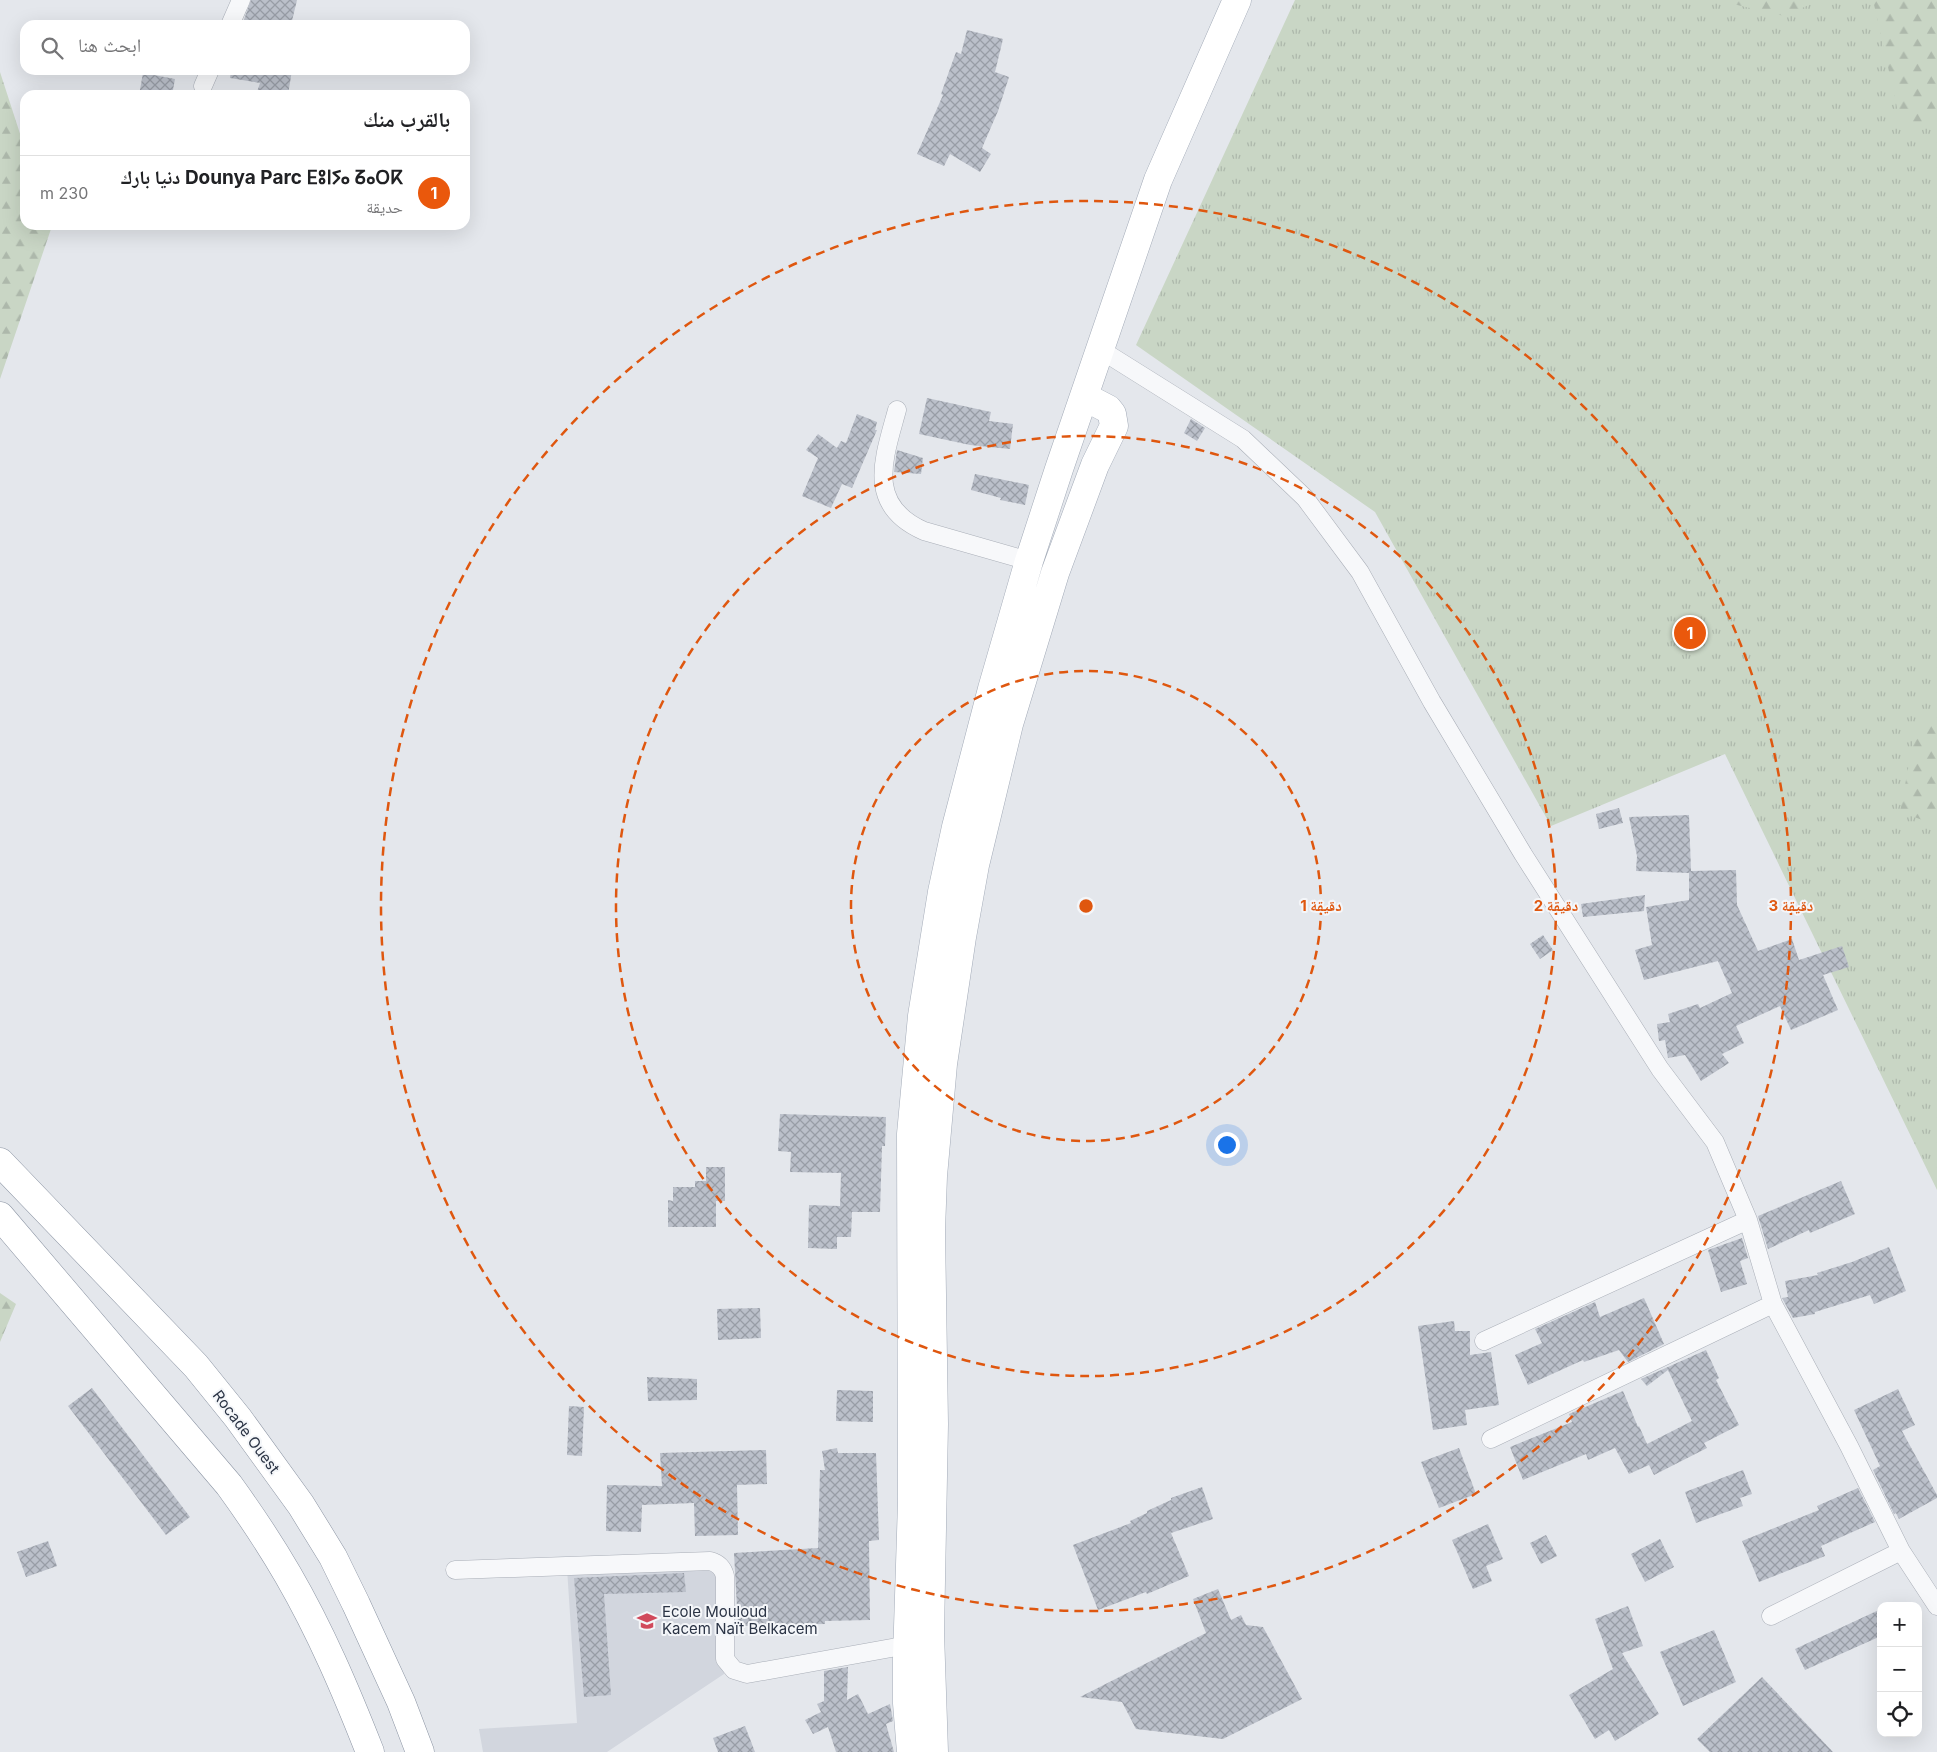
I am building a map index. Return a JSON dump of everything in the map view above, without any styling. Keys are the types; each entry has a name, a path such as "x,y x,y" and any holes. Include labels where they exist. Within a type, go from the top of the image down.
{"main road":[{"path":"911,1752 907,1703 912,1512 911,1134 921,1025 937,919 956,827 992,689 1029,561 1158,180 1237,0"},
{"path":"934,1752 930,1633 934,1424 931,1230 933,1176 942,1064 972,883 991,794 1009,724 1055,573 1094,465 1114,426 1114,420 1108,409 1085,396"},
{"name":"Rocade Ouest","path":"0,1162 196,1366 238,1418 301,1505 333,1557 356,1604 401,1702 420,1752"},
{"path":"0,1216 229,1485 260,1529 288,1574 336,1666 370,1752"}],"street":[{"path":"232,20 241,0"},
{"path":"203,86 208,75"},
{"path":"1101,350 1243,439 1305,498 1360,572 1432,702 1523,854 1660,1069 1715,1142 1748,1220 1773,1304 1849,1446 1901,1551 1937,1606"},
{"path":"897,410 883,470 886,492 897,512 914,526 924,531 1029,561"},
{"path":"1484,1341 1748,1220"},
{"path":"1491,1439 1773,1304"},
{"path":"1771,1616 1901,1551"},
{"path":"456,1570 715,1562 725,1576 725,1659 734,1670 747,1674 908,1645"}],"shaded area":[{"name":"Ecole Mouloud Kacem Naït Belkacem","path":"721,1564 724,1674 607,1752 483,1752 479,1729 577,1723 567,1568"}],"green space":[{"path":"1295,0 1937,0 1937,1190 1725,754 1551,826 1375,512 1136,345"},
{"path":"1732,0 1820,0 1784,16 1733,4"},
{"path":"1873,0 1937,0 1937,123 1901,125"},
{"path":"0,72 20,134 20,230 51,230 0,379"},
{"path":"1926,718 1937,720 1937,821 1931,823 1900,812 1914,737"},
{"path":"0,1293 16,1304 0,1342"}],"building":[{"path":"251,0 297,0 292,20 244,20"},
{"path":"967,30 1003,39 995,72 1009,77 998,111 982,148 991,154 980,172 950,154 944,166 917,154 943,95 941,94 956,52 961,54"},
{"path":"143,75 175,79 173,90 140,90"},
{"path":"230,75 291,75 289,90 258,90 260,83 230,78"},
{"path":"927,398 991,412 989,421 1013,424 1010,449 970,445 919,434"},
{"path":"857,414 877,422 875,430 877,430 852,488 842,484 831,508 802,496 818,458 806,450 818,434 837,448 841,441 846,443"},
{"path":"1191,419 1205,428 1197,441 1184,433"},
{"path":"897,450 923,458 921,474 894,472"},
{"path":"975,474 1029,485 1025,505 1000,500 1001,498 971,490"},
{"path":"1619,808 1623,823 1599,829 1596,814"},
{"path":"1689,815 1691,871 1736,870 1737,905 1758,951 1792,939 1799,960 1842,946 1849,967 1823,975 1838,1010 1791,1030 1780,1006 1736,1026 1744,1043 1722,1054 1729,1063 1701,1081 1685,1055 1668,1058 1665,1040 1659,1041 1657,1024 1670,1022 1668,1014 1698,1004 1700,1008 1732,993 1718,961 1644,980 1635,950 1652,945 1646,907 1689,900 1689,873 1636,871 1637,856 1629,817"},
{"path":"1645,895 1644,911 1583,917 1581,904"},
{"path":"1543,935 1553,950 1540,959 1530,944"},
{"path":"780,1114 886,1117 885,1146 882,1146 880,1212 852,1212 851,1237 837,1237 837,1249 808,1248 809,1205 840,1206 841,1173 790,1172 791,1152 778,1151"},
{"path":"706,1167 725,1167 725,1201 716,1201 716,1227 668,1227 668,1200 673,1201 673,1187 695,1187 695,1181 706,1181"},
{"path":"1841,1181 1855,1214 1810,1233 1809,1230 1768,1249 1758,1216"},
{"path":"1742,1238 1748,1258 1740,1261 1747,1284 1721,1292 1708,1250"},
{"path":"1889,1247 1906,1291 1874,1304 1870,1295 1815,1312 1815,1314 1793,1318 1782,1298 1788,1297 1785,1281 1818,1275 1817,1273 1852,1262"},
{"path":"1644,1298 1664,1344 1628,1362 1619,1350 1584,1362 1583,1360 1528,1385 1515,1355 1542,1343 1535,1329 1595,1302 1600,1317"},
{"path":"760,1308 761,1338 718,1340 717,1309"},
{"path":"1454,1321 1455,1331 1470,1331 1470,1355 1491,1352 1499,1405 1465,1410 1467,1425 1433,1430 1418,1326"},
{"path":"1706,1350 1719,1378 1716,1380 1739,1425 1704,1443 1707,1448 1654,1475 1649,1465 1629,1474 1615,1448 1588,1460 1586,1454 1523,1480 1510,1447 1572,1422 1569,1414 1623,1391 1647,1444 1692,1421 1668,1370 1647,1386 1641,1379"},
{"path":"647,1377 697,1379 697,1400 648,1401"},
{"path":"92,1388 190,1517 166,1535 68,1406"},
{"path":"1898,1389 1915,1425 1902,1431 1937,1495 1937,1498 1899,1519 1896,1513 1894,1514 1873,1470 1880,1466 1854,1410"},
{"path":"837,1390 873,1391 873,1422 836,1421"},
{"path":"569,1406 584,1407 582,1456 567,1455"},
{"path":"837,1448 838,1453 876,1453 879,1540 869,1541 870,1620 825,1621 825,1624 738,1626 734,1553 818,1548 820,1470 825,1470 822,1451"},
{"path":"1459,1448 1476,1494 1439,1508 1421,1462"},
{"path":"766,1450 767,1484 737,1485 738,1535 695,1536 694,1503 642,1505 641,1532 606,1531 607,1485 662,1486 660,1453"},
{"path":"1743,1470 1752,1494 1740,1498 1743,1506 1696,1523 1685,1492"},
{"path":"1202,1487 1213,1519 1171,1533 1189,1576 1147,1594 1146,1592 1098,1610 1073,1545 1131,1523 1130,1521 1171,1500 1171,1498"},
{"path":"1858,1488 1875,1522 1821,1546 1825,1556 1759,1582 1742,1541 1819,1510 1817,1506"},
{"path":"1488,1524 1503,1559 1486,1566 1492,1581 1473,1589 1452,1540"},
{"path":"1546,1535 1557,1556 1541,1564 1530,1543"},
{"path":"1660,1539 1674,1567 1645,1582 1631,1554"},
{"path":"48,1541 57,1566 26,1577 17,1552"},
{"path":"684,1573 686,1592 604,1594 611,1695 584,1697 574,1578"},
{"path":"1218,1589 1231,1620 1241,1615 1246,1625 1263,1627 1302,1699 1223,1739 1136,1729 1122,1702 1080,1697 1206,1633 1193,1599"},
{"path":"1628,1606 1643,1646 1622,1653 1659,1714 1615,1741 1609,1730 1595,1739 1569,1695 1613,1669 1595,1619"},
{"path":"1877,1611 1877,1638 1805,1670 1795,1649"},
{"path":"1714,1630 1736,1682 1683,1706 1660,1652"},
{"path":"848,1667 847,1700 858,1694 868,1714 890,1704 893,1721 886,1724 894,1752 836,1752 828,1727 813,1734 805,1720 821,1712 817,1704 824,1701 824,1671"},
{"path":"1762,1677 1833,1752 1710,1752 1697,1739"},
{"path":"745,1726 755,1752 718,1752 713,1738"}],"place":[{"name":"Dounya Parc ⴹⵓⵏⵢⴰ ⵒⴰⵔⴽ دنيا بارك","path":"1690,633"},
{"name":"Ecole Mouloud Kacem Naït Belkacem","path":"647,1621"}]}
